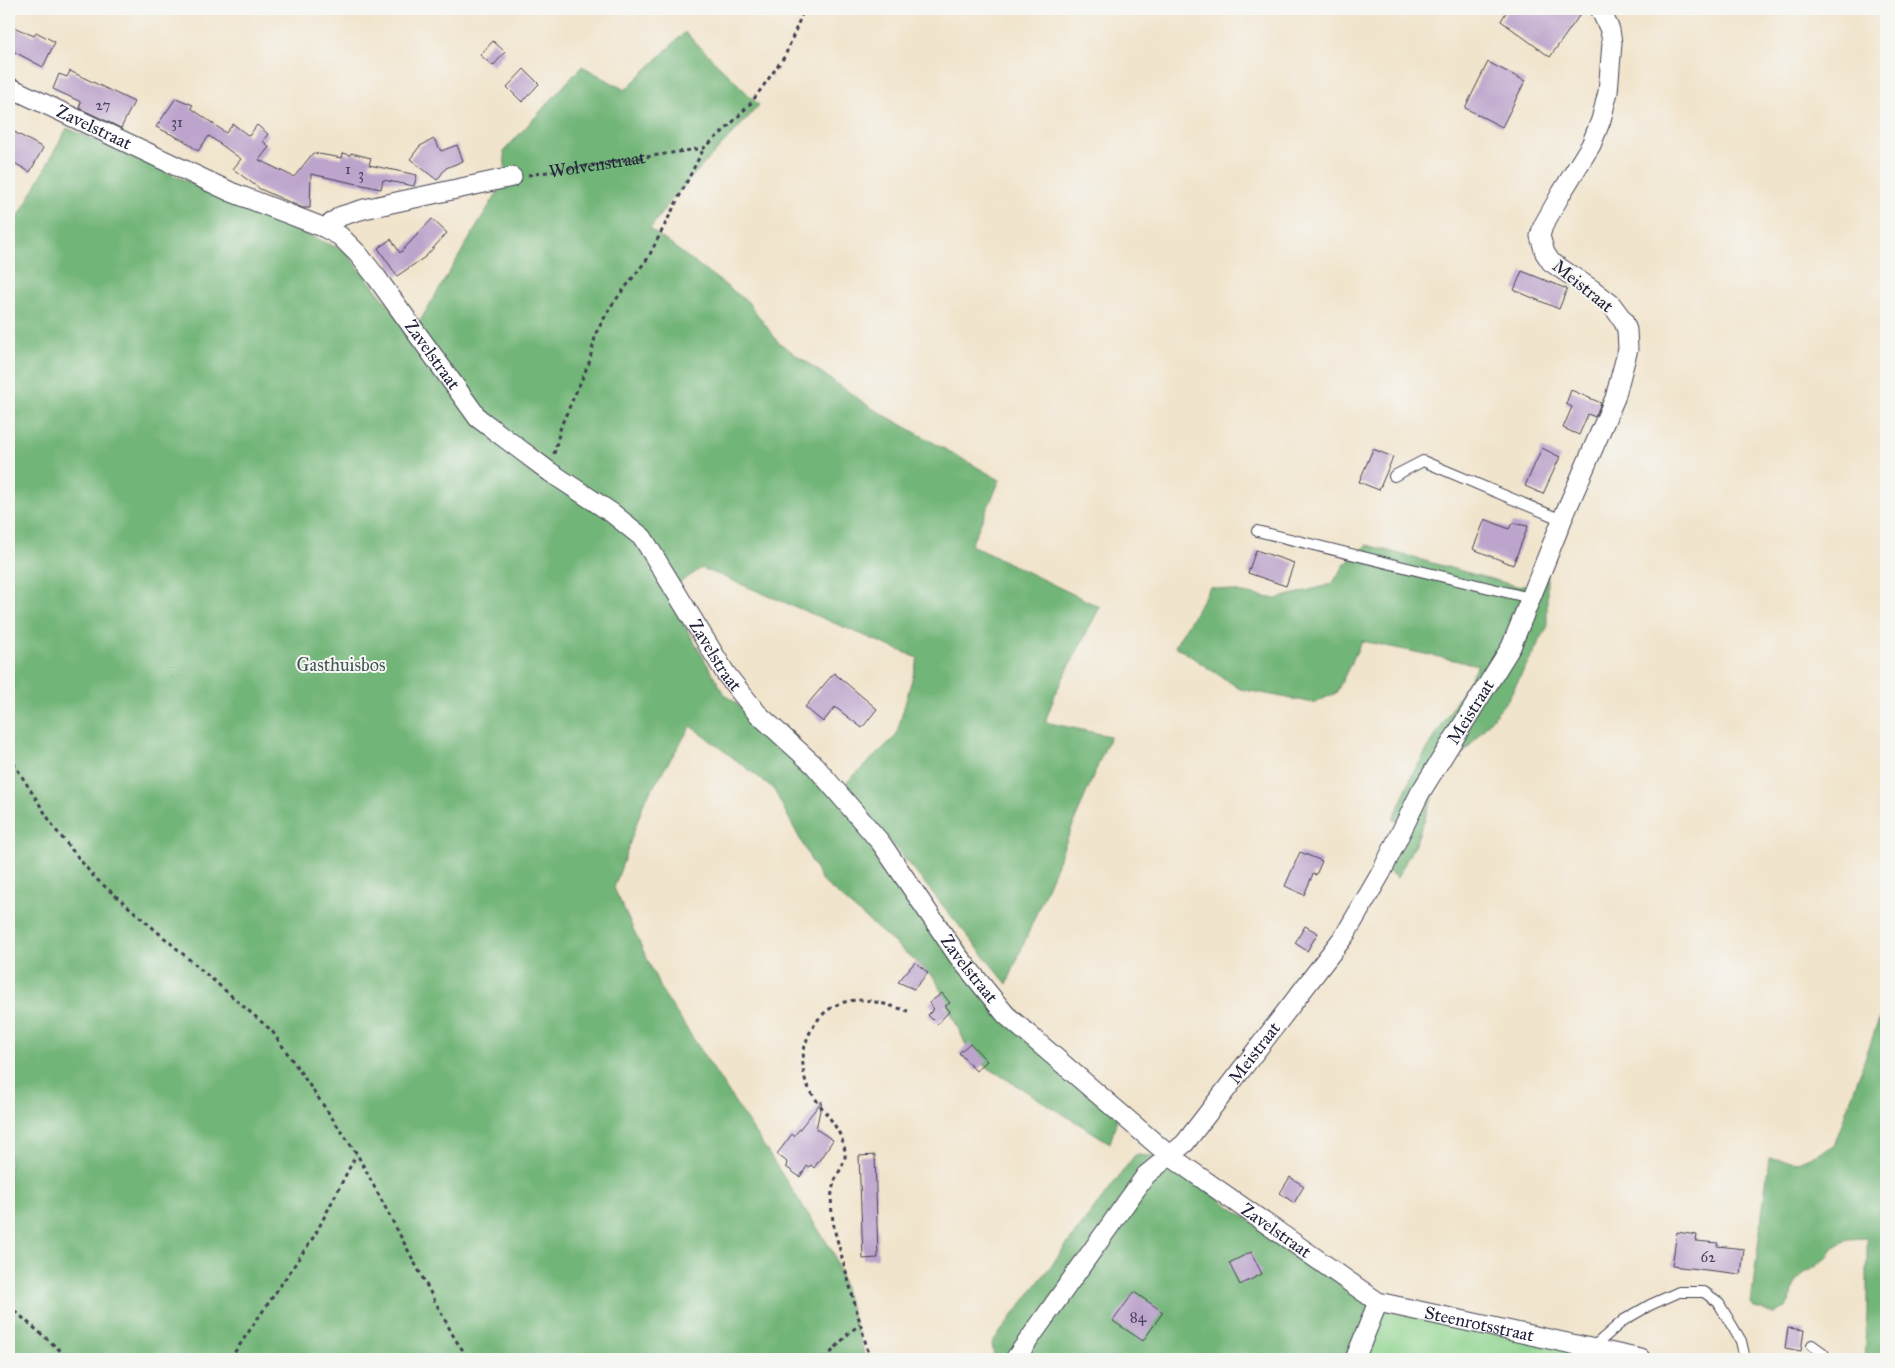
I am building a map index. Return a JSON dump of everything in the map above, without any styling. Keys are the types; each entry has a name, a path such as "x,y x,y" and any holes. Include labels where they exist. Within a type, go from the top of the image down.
{"street":[{"name":"Meistraat","path":"1015,1359 1146,1175 1185,1143 1345,936 1381,873 1420,793 1510,647 1614,398 1628,348 1627,330 1623,320 1611,304 1551,262 1544,253 1540,236 1543,226 1590,145 1601,120 1608,92 1612,43 1610,30 1600,9"},
{"name":"Zavelstraat","path":"9,88 230,192 325,228 340,236 358,254 478,418 550,472 612,513 643,538 726,674 758,713 814,765 881,843 958,956 1006,1016 1170,1156 1378,1302"},
{"path":"325,228 341,216 364,209 512,177"},
{"path":"1355,1359 1378,1302"},
{"name":"Steenrotsstraat","path":"1378,1302 1641,1359"}],"lane":[{"path":"1394,476 1423,461 1562,520"},
{"path":"1258,531 1530,598"},
{"path":"1592,1348 1624,1320 1650,1305 1679,1292 1704,1292 1718,1302 1742,1341 1745,1359"},
{"path":"1812,1345 1823,1353 1826,1359"}],"path":[{"path":"550,472 561,426 589,363 596,333 611,306 648,258 704,148 727,128 757,96 785,56 804,9"},
{"name":"Wolvenstraat","path":"512,177 704,148"},
{"path":"9,756 55,829 94,876 272,1031 357,1154 455,1339 469,1359"},
{"path":"870,1359 831,1211 834,1184 846,1153 841,1138 830,1118 807,1083 802,1066 803,1051 809,1034 817,1020 832,1007 849,1000 865,1000 908,1011"},
{"path":"230,1359 315,1235 357,1154"},
{"path":"9,1306 70,1359"},
{"path":"826,1359 848,1334 860,1324"}],"green space":[{"name":"Gasthuisbos","path":"685,32 759,105 675,196 650,229 748,302 778,342 870,407 1000,480 971,545 1100,607 1056,692 1045,722 1110,736 1007,984 844,785 896,736 918,658 702,568 665,592 724,693 806,763 878,841 987,975 1090,1092 1120,1110 1110,1143 972,1058 935,978 822,881 773,788 691,726 644,802 614,888 662,991 833,1252 866,1359 9,1359 9,212 19,216 67,128 345,251 412,334 506,178 504,151 582,66 625,90"},
{"path":"1367,545 1520,587 1547,574 1547,628 1508,699 1438,784 1415,844 1397,878 1385,869 1408,826 1393,820 1413,773 1478,665 1362,641 1336,693 1314,703 1240,689 1175,646 1210,587 1276,599 1332,584 1345,564"},
{"path":"1886,999 1886,1024 1878,1022"},
{"path":"1878,1022 1886,1024 1886,1359 1864,1359 1867,1312 1867,1238 1848,1239 1833,1248 1826,1259 1807,1271 1795,1282 1792,1296 1786,1308 1774,1313 1755,1308 1751,1303 1769,1158 1798,1162 1834,1146"},
{"path":"1135,1155 1159,1156 1371,1306 1349,1359 994,1359 992,1343"},
{"path":"1382,1310 1613,1359 1363,1359"}],"building":[{"path":"1508,9 1584,9 1550,57 1501,21"},
{"path":"9,25 34,36 36,32 55,42 43,67 9,49"},
{"path":"493,41 505,52 493,66 480,55"},
{"path":"1488,62 1525,81 1502,127 1465,108"},
{"path":"524,69 539,84 522,102 507,87"},
{"path":"70,71 134,102 121,128 79,108 81,102 53,89 59,74 67,77"},
{"path":"176,98 193,105 191,108 226,133 233,124 249,136 257,125 268,134 263,141 269,147 259,160 294,177 313,153 342,158 343,153 350,155 351,153 371,158 369,165 417,175 414,186 383,180 381,189 311,174 310,208 303,208 260,189 233,169 241,159 209,136 198,151 183,140 156,127"},
{"path":"9,129 43,148 30,172 9,160"},
{"path":"434,139 441,151 457,145 463,161 446,168 437,180 410,159 420,146"},
{"path":"432,219 447,233 425,257 397,276 378,248 391,239 400,253"},
{"path":"1522,271 1567,289 1559,309 1514,290"},
{"path":"1571,390 1601,403 1595,417 1588,414 1579,435 1563,428 1572,407 1566,404"},
{"path":"1542,448 1560,457 1543,494 1525,486"},
{"path":"1373,449 1393,457 1379,490 1359,482"},
{"path":"1485,519 1509,529 1512,523 1528,526 1513,565 1473,549"},
{"path":"1256,550 1294,563 1286,586 1248,573"},
{"path":"834,673 877,709 862,728 835,707 823,722 805,707"},
{"path":"1300,852 1322,861 1316,875 1313,874 1304,895 1285,886"},
{"path":"1305,926 1318,933 1307,951 1295,943"},
{"path":"915,962 928,973 914,989 898,982"},
{"path":"942,993 950,1003 945,1006 950,1011 937,1024 928,1015 934,1009 929,1003"},
{"path":"970,1043 987,1061 976,1071 959,1053"},
{"path":"822,1101 816,1129 833,1140 814,1168 811,1165 807,1166 800,1177 786,1167 787,1162 777,1154 792,1134 794,1136"},
{"path":"875,1155 878,1258 863,1259 859,1156"},
{"path":"1290,1177 1304,1186 1294,1203 1280,1193"},
{"path":"1677,1232 1697,1235 1696,1241 1718,1243 1717,1246 1744,1249 1741,1274 1672,1266"},
{"path":"1251,1252 1262,1274 1240,1285 1229,1263"},
{"path":"1134,1292 1163,1312 1143,1341 1113,1321"},
{"path":"1788,1328 1804,1330 1801,1351 1785,1348"}]}
